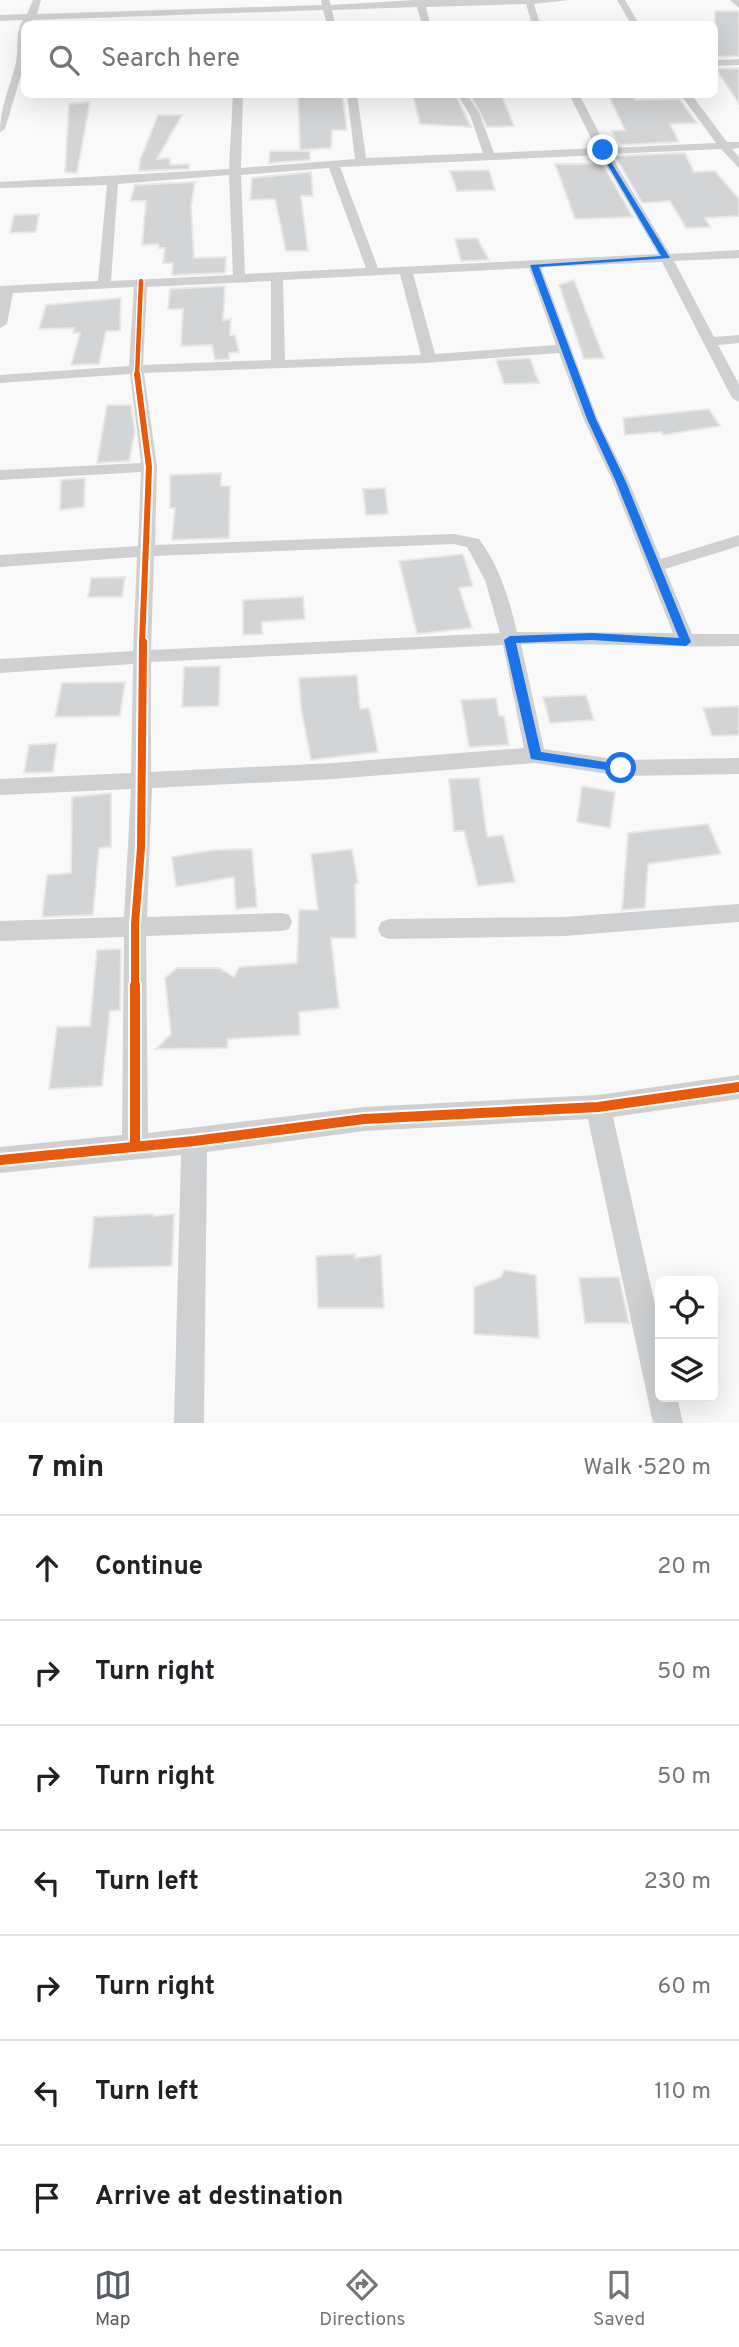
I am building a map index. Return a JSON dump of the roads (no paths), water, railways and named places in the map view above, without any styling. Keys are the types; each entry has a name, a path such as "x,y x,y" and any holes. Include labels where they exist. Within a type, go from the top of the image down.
{"street":[{"path":"27,21 37,0"},
{"path":"130,0 130,20"},
{"path":"529,0 535,21"},
{"path":"0,18 130,20 232,5 565,0"},
{"path":"621,0 633,21"},
{"path":"734,0 739,5"},
{"path":"419,2 425,21"},
{"path":"326,4 330,21"},
{"path":"0,129 21,61"},
{"path":"718,63 739,62"},
{"path":"0,87 21,86"},
{"path":"238,98 235,171 239,277"},
{"path":"353,98 361,162"},
{"path":"464,98 475,115 488,155"},
{"path":"576,98 666,258 739,398"},
{"path":"688,98 739,165"},
{"path":"0,185 113,181 488,155 739,145"},
{"path":"333,164 374,274"},
{"path":"104,284 113,181"},
{"path":"0,324 3,290 141,281 374,274 739,254"},
{"path":"534,265 591,419 686,642"},
{"path":"406,272 429,358"},
{"path":"277,276 278,365"},
{"path":"135,1147 135,924 142,780 142,656 146,606 145,551 149,467 136,368 141,281"},
{"path":"709,342 739,339"},
{"path":"0,379 136,368 429,358 566,348"},
{"path":"0,475 149,467"},
{"path":"0,561 145,551 454,539 473,543 488,564 510,640 536,755"},
{"path":"655,566 739,540"},
{"path":"0,666 142,656 592,637 686,642 739,640"},
{"path":"0,788 334,771 536,755 621,768 739,766"},
{"path":"389,929 481,931 648,923 739,913"},
{"path":"0,931 135,924 281,922"},
{"path":"0,1160 194,1141 364,1119 598,1107 739,1087"},
{"path":"598,1107 655,1368"},
{"path":"190,1423 194,1141"},
{"path":"663,1402 668,1423"}]}
